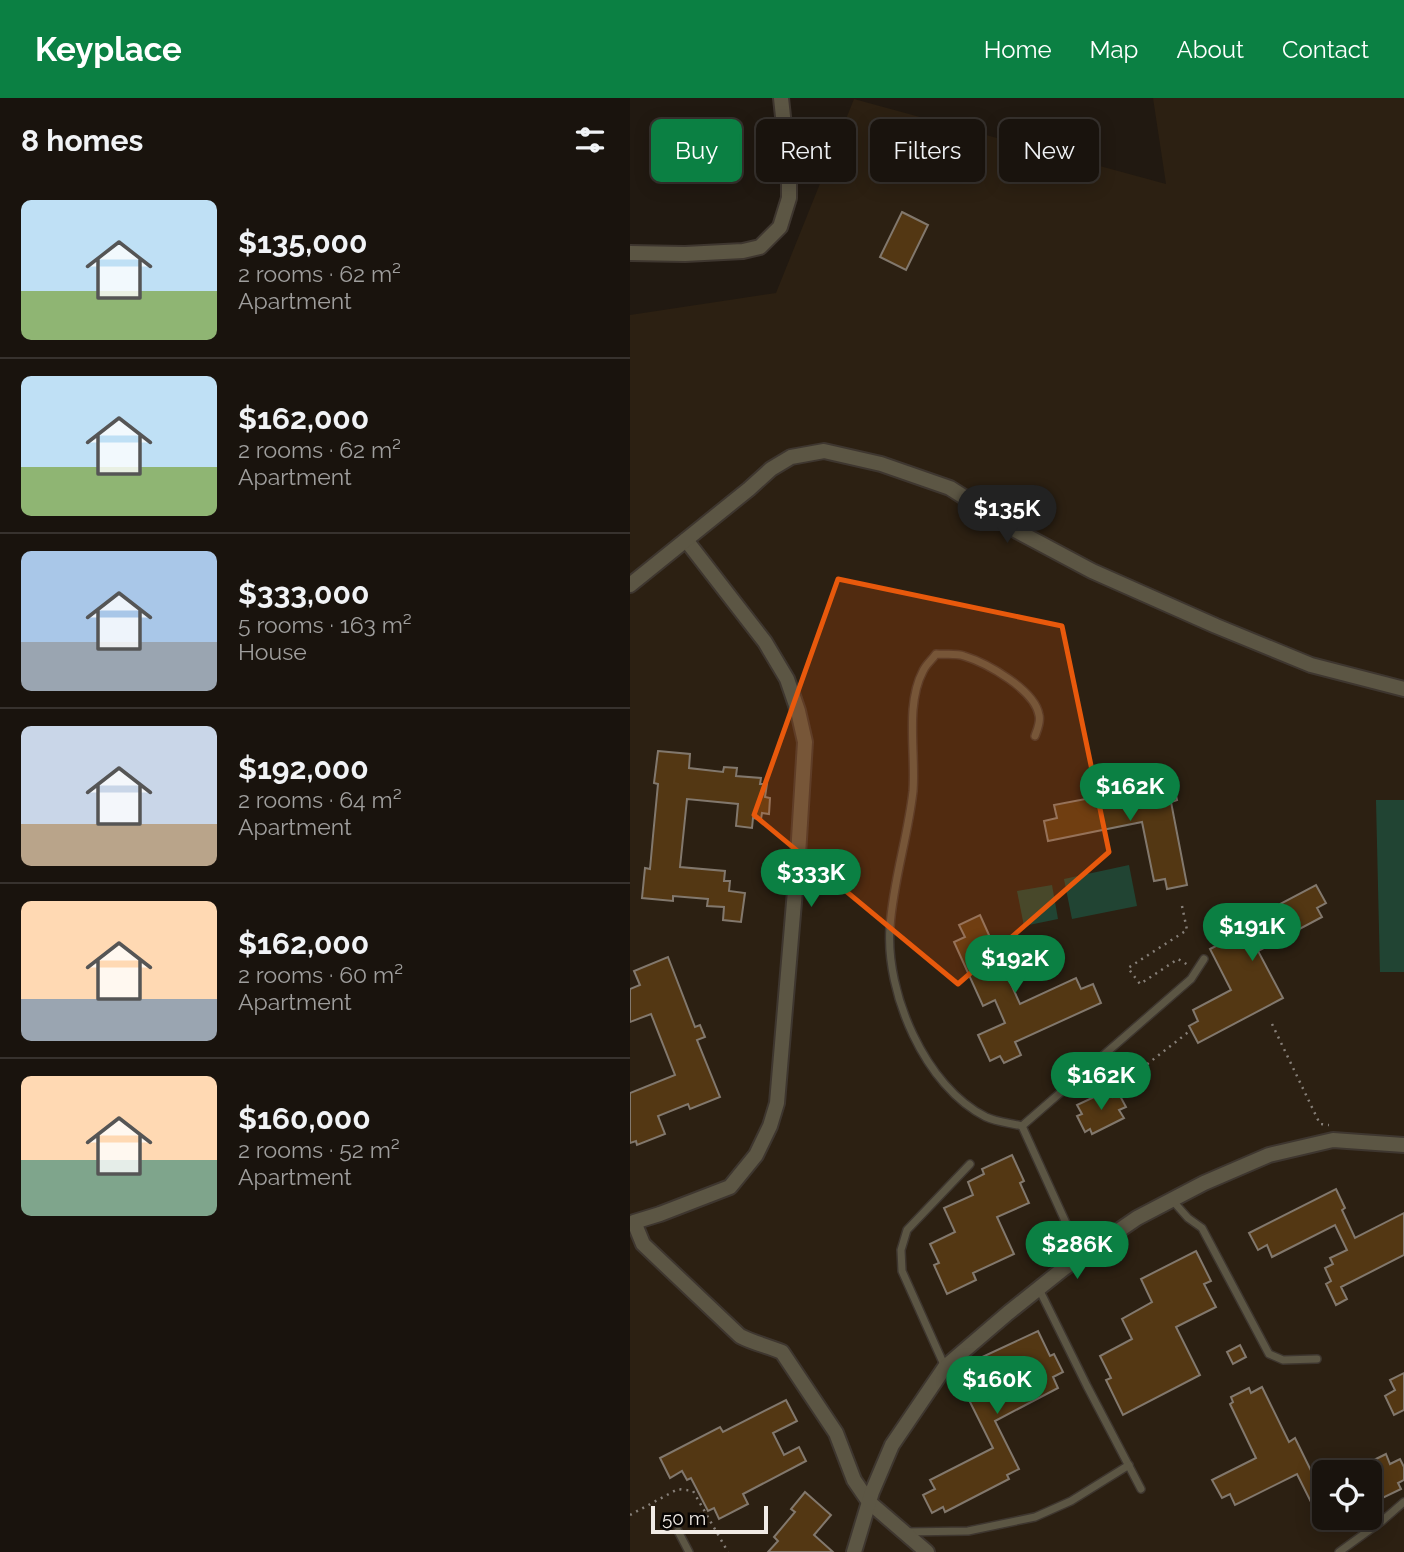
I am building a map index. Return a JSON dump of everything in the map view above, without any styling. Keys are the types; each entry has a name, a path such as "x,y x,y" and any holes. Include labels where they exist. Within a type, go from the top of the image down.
{"street":[{"path":"630,253 743,251 760,247 780,228 789,198 781,98"},
{"path":"630,585 771,469 791,457 824,451 881,464 950,488 1017,531 1092,571 1216,626 1311,665 1404,689"},
{"path":"686,540 765,642 787,679 795,700 805,742 798,855 777,1103 757,1155 730,1187 660,1214 632,1218 643,1244 740,1336 782,1352 836,1433 853,1480 869,1502 927,1552"},
{"path":"854,1552 869,1502 892,1445 945,1367 1008,1312 1081,1256 1137,1218 1204,1183 1269,1155 1334,1140 1404,1145"}],"lane":[{"path":"1022,1126 987,1117 958,1098 929,1064 911,1031 894,983 889,930 895,880 907,833 913,789 913,712 917,684 924,668 936,654 962,655 1014,682 1035,702 1040,718 1035,736"},
{"path":"1022,1126 1191,979 1204,959"},
{"path":"1022,1126 1081,1256"},
{"path":"945,1367 902,1271 901,1250 907,1230 970,1164"},
{"path":"1172,1200 1202,1228 1269,1354 1283,1360 1317,1359"},
{"path":"1039,1288 1141,1489"},
{"path":"905,1532 968,1531 1035,1517 1071,1501 1129,1465"},
{"path":"1339,1552 1404,1502"},
{"path":"678,1531 688,1552"}],"path":[{"path":"1182,906 1187,930 1128,968 1140,984 1178,959 1197,971"},
{"path":"1272,1024 1321,1124"},
{"path":"1114,1090 1191,1030"},
{"path":"630,1515 678,1489 693,1492 728,1552"}],"highlighted area":[{"path":"838,579 1062,626 1109,852 958,984 754,815"}],"shaded area":[{"path":"1153,98 1404,98 1404,1552 630,1552 630,315 776,293 821,182 856,182 856,119 846,119 854,99 927,119 870,119 870,182 985,182 985,135 999,139 999,182 1099,182 1099,166 1166,184"}],"green space":[{"path":"1376,800 1404,800 1404,972 1380,972"},
{"path":"1129,865 1137,906 1072,919 1064,879"},
{"path":"1052,885 1058,919 1024,926 1017,891"}],"building":[{"path":"902,212 928,225 906,270 880,257"},
{"path":"658,751 690,754 689,768 723,772 724,767 737,768 736,776 761,778 760,784 767,784 765,797 770,798 769,814 762,813 761,819 753,818 752,828 736,826 738,804 687,799 680,867 725,871 724,881 730,881 729,891 745,893 741,922 723,920 724,907 707,906 708,899 673,896 673,901 642,898 645,868 650,869 658,784 654,783"},
{"path":"1164,773 1166,783 1173,781 1177,800 1171,802 1187,885 1167,889 1165,879 1154,881 1142,822 1048,841 1044,821 1057,818 1054,805 1138,789 1136,778"},
{"path":"1316,885 1326,903 1317,908 1322,917 1258,951 1283,998 1198,1043 1189,1026 1198,1021 1193,1010 1231,990 1210,949 1218,945 1214,939"},
{"path":"980,915 1020,1004 1076,978 1081,989 1093,984 1101,1003 1015,1042 1021,1055 1004,1063 1000,1056 990,1061 978,1035 1005,1023 995,1000 983,1006 954,942 965,937 959,925"},
{"path":"668,957 695,1027 700,1025 705,1037 697,1040 720,1097 690,1109 688,1104 658,1116 665,1134 637,1145 636,1141 630,1143 630,1093 675,1075 651,1014 630,1022 630,989 640,985 634,971"},
{"path":"1109,1090 1113,1097 1119,1094 1126,1107 1119,1110 1124,1118 1092,1134 1090,1129 1085,1132 1077,1116 1082,1114 1077,1105"},
{"path":"1012,1155 1024,1181 1020,1183 1029,1203 997,1217 1014,1254 973,1273 976,1280 947,1294 934,1265 939,1263 930,1244 955,1232 944,1208 973,1195 968,1182 984,1174 982,1169"},
{"path":"1336,1189 1355,1238 1404,1213 1404,1255 1341,1287 1347,1299 1336,1305 1326,1284 1331,1281 1325,1268 1333,1264 1330,1258 1347,1250 1335,1225 1272,1257 1267,1245 1258,1250 1249,1233"},
{"path":"1196,1251 1211,1281 1204,1284 1216,1307 1176,1327 1200,1375 1123,1415 1106,1380 1111,1378 1100,1356 1132,1339 1122,1319 1152,1302 1141,1279"},
{"path":"1038,1331 1050,1356 1054,1354 1063,1372 1053,1377 1058,1388 995,1421 1019,1469 1007,1475 1009,1479 945,1512 943,1507 932,1513 923,1495 935,1489 930,1480 993,1448 968,1398 978,1393 965,1365"},
{"path":"1240,1345 1246,1357 1233,1364 1227,1352"},
{"path":"1404,1373 1404,1410 1394,1415 1385,1396 1395,1390 1390,1380"},
{"path":"1262,1387 1289,1442 1295,1438 1312,1473 1312,1504 1297,1474 1235,1505 1230,1494 1222,1498 1212,1480 1256,1458 1230,1404 1233,1402 1231,1397 1249,1388 1251,1393"},
{"path":"786,1400 797,1421 773,1433 784,1455 799,1447 806,1461 743,1494 748,1504 719,1519 714,1508 708,1511 691,1478 687,1480 682,1471 670,1478 660,1458 720,1427 723,1432"},
{"path":"1386,1454 1390,1464 1400,1459 1404,1467 1404,1480 1398,1483 1401,1489 1382,1498 1382,1460 1374,1460"},
{"path":"805,1492 831,1515 814,1535 833,1552 768,1552 778,1541 774,1537 795,1512 791,1509"}]}
